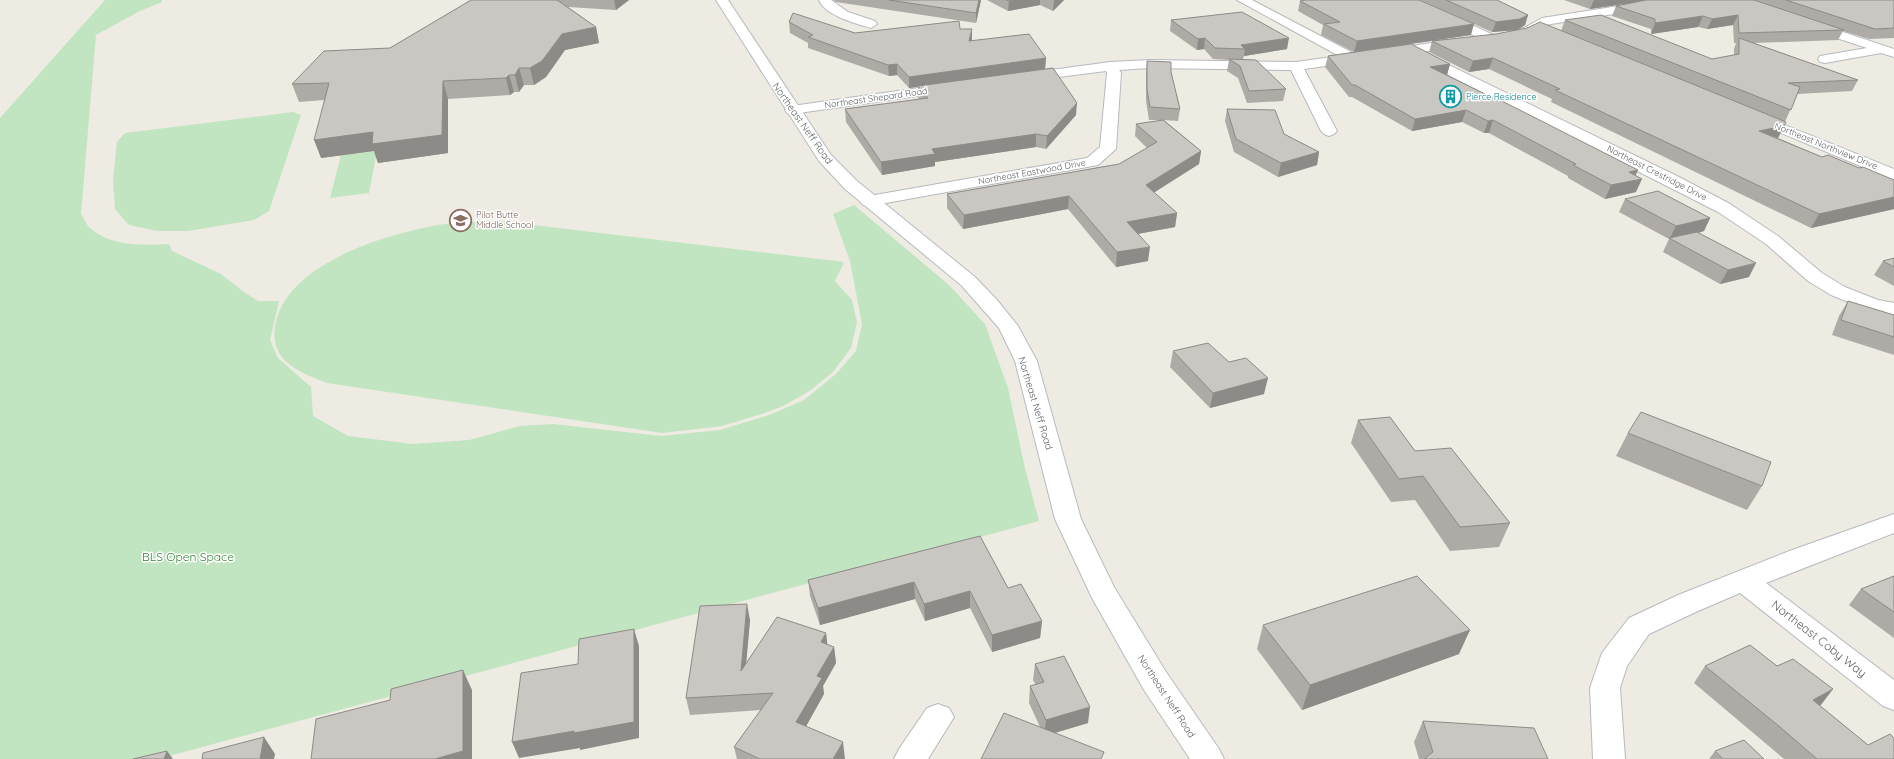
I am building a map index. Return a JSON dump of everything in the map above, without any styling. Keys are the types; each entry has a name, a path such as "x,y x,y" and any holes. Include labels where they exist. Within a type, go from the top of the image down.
{"street":[{"name":"Northeast Neff Road","path":"722,0 792,110 825,158 850,185 968,281 1008,326 1026,361 1068,519 1106,598 1155,681 1208,759"},
{"path":"825,0 826,3 844,15 871,24"},
{"path":"1243,0 1352,58"},
{"path":"1406,0 1492,38"},
{"path":"1016,79 1110,66 1150,64 1296,66 1519,34 1528,31 1542,22 1651,5 1670,0"},
{"path":"1800,22 1894,53"},
{"path":"1535,26 1557,35"},
{"path":"1825,59 1881,49"},
{"name":"Northeast Crestridge Drive","path":"1410,50 1675,182 1724,208 1772,240 1815,277 1838,291 1873,305 1894,310"},
{"name":"Northeast Eastwood Drive","path":"869,200 1092,162 1108,149 1114,73 1110,66"},
{"path":"1296,66 1329,131"},
{"name":"Northeast Shepard Road","path":"792,110 961,86"},
{"name":"Northeast Northview Drive","path":"1740,111 1894,175"},
{"path":"1609,759 1605,688 1613,662 1639,626 1688,603 1894,523"},
{"name":"Northeast Coby Way","path":"1744,581 1894,697"},
{"path":"910,759 938,717"}],"green space":[{"name":"BLS Open Space","path":"105,0 162,0 162,2 138,12 96,35 81,214 89,227 97,234 116,241 127,243 148,245 169,244 172,251 221,274 258,301 279,301 270,340 278,358 311,387 313,416 348,436 413,444 469,440 520,426 553,424 661,436 720,430 769,415 804,400 836,374 856,351 862,324 850,261 833,214 854,205 949,285 985,324 1008,388 1024,464 1039,521 158,759 0,759 0,118"},
{"path":"293,112 301,115 269,211 254,220 188,231 157,231 129,225 115,209 113,180 117,142 125,133"},
{"path":"377,151 369,193 330,198 341,155"},
{"path":"500,221 844,262 835,281 852,300 857,322 851,348 833,372 811,390 785,405 768,412 722,426 662,433 327,383 307,375 289,364 277,349 275,327 283,305 298,285 319,268 343,254 397,234 423,228 452,223"}],"building":[{"path":"471,0 557,0 596,27 562,34 542,61 530,68 519,68 515,75 509,75 506,78 443,81 442,135 372,144 373,132 314,140 329,83 292,84 324,51 390,48"},
{"path":"889,0 979,0 976,13"},
{"path":"1419,0 1474,24 1357,41 1324,24 1340,22 1300,1"},
{"path":"1446,0 1497,0 1528,15 1520,19 1496,22"},
{"path":"1646,0 1754,0 1844,30 1739,33 1738,15 1712,19 1703,16 1655,23 1655,19 1616,6"},
{"path":"1786,0 1894,0 1894,28 1875,29"},
{"path":"1242,12 1289,38 1241,45 1245,49 1215,48 1205,38 1198,39 1171,20"},
{"path":"793,13 855,33 959,21 960,29 972,29 969,41 1029,34 1046,58 909,77 897,64 888,65 808,37 813,35 789,22"},
{"path":"1601,15 1712,59 1739,54 1739,38 1858,80 1788,83 1800,87 1791,110 1565,20"},
{"path":"1540,22 1786,122 1784,126 1759,131 1822,157 1828,155 1894,180 1894,197 1819,214 1555,90 1560,89 1493,58 1473,61 1432,41 1496,34 1527,28"},
{"path":"1411,44 1450,64 1430,67 1497,100 1500,100 1638,170 1629,172 1642,179 1611,185 1573,165 1576,164 1493,120 1488,121 1466,110 1415,119 1355,85 1352,85 1328,56"},
{"path":"1229,59 1256,60 1286,89 1249,91 1240,66"},
{"path":"1147,61 1171,62 1171,72 1180,109 1150,107 1147,89"},
{"path":"1053,68 1077,103 1047,136 1036,134 932,149 935,154 881,162 845,109 928,98 918,86"},
{"path":"1227,109 1275,110 1284,134 1319,152 1281,163 1236,139"},
{"path":"1163,120 1201,151 1146,185 1177,213 1127,222 1150,247 1117,252 1069,196 964,215 947,194 1119,164 1157,142 1136,124"},
{"path":"1658,191 1710,218 1676,226 1625,199"},
{"path":"1697,232 1756,263 1728,270 1669,238"},
{"path":"1894,258 1894,267 1883,261"},
{"path":"1848,301 1894,315 1894,337 1841,320"},
{"path":"1208,343 1229,362 1246,358 1268,378 1213,393 1173,351"},
{"path":"1641,412 1771,462 1762,486 1628,433"},
{"path":"1390,417 1415,451 1451,448 1510,523 1460,527 1423,476 1399,479 1358,420"},
{"path":"980,536 1008,588 1021,584 1042,621 992,635 970,591 924,604 914,582 818,608 808,580"},
{"path":"1417,576 1470,630 1310,685 1263,625"},
{"path":"1894,576 1894,612 1861,589"},
{"path":"747,604 741,671 777,617 826,633 821,642 834,647 817,676 822,678 796,722 843,742 833,759 760,759 734,747 773,693 686,698 700,606"},
{"path":"634,629 634,722 512,742 521,673 578,664 579,639"},
{"path":"1750,645 1777,666 1793,659 1833,689 1813,700 1868,745 1890,734 1894,738 1894,759 1817,759 1705,666"},
{"path":"1064,656 1090,707 1046,720 1030,686 1044,682 1035,664"},
{"path":"463,670 463,751 435,759 311,759 316,719 390,700 391,689"},
{"path":"1004,713 1104,752 1101,759 981,759"},
{"path":"1423,721 1534,728 1548,759 1424,759 1433,752"},
{"path":"264,737 260,759 202,759 203,753"},
{"path":"1744,740 1764,759 1723,759 1715,751"},
{"path":"167,751 164,759 133,759"}],"place":[{"name":"Pierce Residence","path":"1451,97"},
{"name":"Pilot Butte Middle School","path":"460,220"}]}
